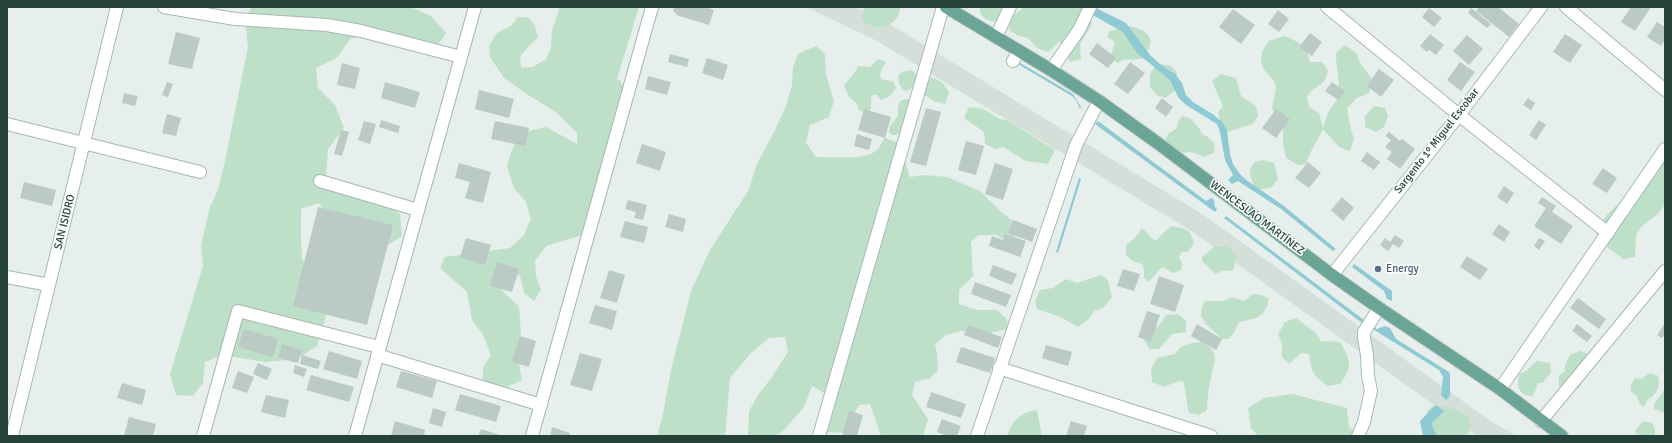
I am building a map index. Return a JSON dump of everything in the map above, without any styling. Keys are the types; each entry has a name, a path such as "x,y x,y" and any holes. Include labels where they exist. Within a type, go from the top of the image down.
{"main road":[{"name":"WENCESLAO MARTÍNEZ","path":"946,7 996,37 1016,56 1051,70 1099,101 1159,144 1332,275 1500,389 1562,436"}],"street":[{"name":"SAN ISIDRO","path":"12,436 118,7"},
{"path":"164,7 235,18 327,25 361,31 461,57"},
{"path":"355,436 475,7"},
{"path":"532,436 652,7"},
{"path":"819,436 943,7"},
{"path":"996,37 1010,7"},
{"path":"1051,70 1079,30 1090,7"},
{"path":"1327,7 1459,115 1608,233"},
{"name":"Sargento 1º Miguel Escobar","path":"1332,275 1459,115 1541,7"},
{"path":"1566,7 1665,90"},
{"path":"977,436 1076,145 1099,101"},
{"path":"7,124 200,172"},
{"path":"1500,389 1665,149"},
{"path":"320,181 418,210"},
{"path":"1541,420 1665,271"},
{"path":"7,277 49,285"},
{"path":"1358,436 1364,422 1371,391 1368,376 1364,332 1379,308"},
{"path":"203,436 238,312 378,351 541,405"},
{"path":"999,368 1211,436"}],"shaded area":[{"path":"806,7 854,7 886,22 1202,214 1492,422 1517,436 1477,436 1193,232 875,40"}],"green space":[{"path":"252,7 410,7 431,16 446,33 436,48 375,33 350,39 337,58 316,68 318,88 335,105 344,128 328,149 326,177 382,201 400,214 402,236 390,244 370,243 339,229 319,203 301,209 302,259 320,278 327,313 317,346 297,359 266,362 222,355 205,362 203,383 193,396 176,395 170,374 203,266 201,245 210,207 218,190 225,161 248,47 245,19"},
{"path":"560,7 639,7 617,79 620,80 629,98 583,235 546,246 535,261 536,276 541,290 534,301 524,293 520,276 509,270 493,278 504,293 519,306 521,335 516,350 522,380 497,392 483,390 483,367 491,355 483,335 472,320 467,292 440,268 445,257 510,248 524,235 531,219 526,202 514,188 507,167 510,155 520,133 546,127 577,144 577,133 556,112 504,78 490,57 489,46 497,33 511,26 518,17 529,18 535,26 538,37 520,56 521,68 533,67 546,59 551,47 552,30"},
{"path":"864,7 900,7 899,14 891,24 879,27 867,24 862,19"},
{"path":"980,7 1006,7 1002,10 995,22 985,19 980,13"},
{"path":"1025,7 1083,8 1092,24 1080,44 1081,59 1070,62 1059,41 1048,52 1037,48 1028,38 1019,36 1009,30 1010,22 1013,16"},
{"path":"1130,26 1138,28 1148,34 1150,38 1149,47 1142,59 1123,60 1118,63 1110,58 1115,42 1107,37 1110,31"},
{"path":"1284,36 1294,40 1304,48 1309,56 1310,62 1322,62 1328,70 1325,80 1307,97 1309,107 1319,113 1323,128 1329,112 1339,98 1336,53 1345,45 1357,53 1361,64 1372,80 1369,93 1357,98 1347,108 1354,139 1350,151 1339,147 1323,129 1306,164 1298,165 1286,158 1283,144 1283,125 1276,118 1272,108 1276,88 1274,81 1265,71 1261,63 1262,52 1269,41"},
{"path":"816,46 825,54 826,75 834,101 829,117 810,125 806,143 816,157 864,156 876,151 885,138 902,144 904,159 910,177 924,175 947,177 980,191 999,210 1022,229 1010,242 996,235 978,235 971,242 973,276 959,290 959,304 977,310 997,310 1006,318 1009,329 978,335 961,331 946,335 935,344 938,370 930,378 915,382 912,395 928,419 923,436 881,436 870,404 859,405 845,433 825,432 826,394 812,386 804,407 784,430 776,436 748,436 749,411 758,395 788,352 785,337 769,338 751,353 730,378 725,436 657,436 662,419 671,370 691,291 710,250 748,191 757,164 786,106 792,85 793,67 798,54"},
{"path":"878,59 886,62 880,73 881,79 894,82 896,88 890,96 881,100 877,95 873,95 871,98 871,109 865,113 859,110 857,104 849,97 844,86 858,66 870,67"},
{"path":"1157,63 1171,66 1177,73 1178,88 1165,98 1157,95 1150,87 1150,74"},
{"path":"910,70 914,72 917,77 914,86 908,91 903,90 899,84 898,76 902,72"},
{"path":"1221,74 1236,78 1241,96 1256,106 1258,116 1253,124 1227,132 1221,127 1218,112 1223,106 1212,81"},
{"path":"932,77 943,83 949,93 945,104 934,101 923,94 921,82"},
{"path":"911,99 902,131 896,135 892,135 889,132 890,126 898,116 900,101"},
{"path":"1374,106 1385,108 1388,116 1384,127 1376,132 1365,127 1365,116"},
{"path":"969,107 983,109 1000,119 1007,120 1055,150 1048,164 1026,161 1003,147 995,149 985,144 984,132 964,118"},
{"path":"1182,116 1190,118 1202,134 1208,137 1215,144 1214,153 1203,157 1190,152 1169,153 1165,140 1169,133 1176,129"},
{"path":"1665,153 1665,204 1660,212 1642,226 1636,235 1635,257 1624,259 1602,244 1596,234 1608,214"},
{"path":"1263,160 1274,163 1278,179 1272,187 1258,190 1251,180 1250,173 1254,162"},
{"path":"1171,226 1183,228 1189,231 1194,243 1188,252 1182,252 1179,257 1182,263 1181,270 1173,273 1162,267 1149,282 1144,278 1144,269 1142,264 1133,261 1126,255 1126,245 1134,239 1142,228 1155,241"},
{"path":"1227,246 1237,256 1233,270 1222,271 1215,274 1202,261 1202,257 1214,247"},
{"path":"1101,275 1108,280 1112,297 1103,308 1094,311 1090,318 1078,327 1060,317 1037,309 1035,301 1040,290 1053,288 1066,279 1077,283"},
{"path":"1253,294 1262,295 1269,299 1265,310 1262,314 1255,318 1239,322 1229,339 1222,339 1206,324 1201,316 1202,307 1205,301 1224,301 1232,297 1244,301"},
{"path":"1178,314 1186,321 1186,332 1172,334 1159,349 1149,349 1144,339 1152,328 1158,327 1166,315"},
{"path":"1296,318 1316,333 1321,341 1340,342 1348,359 1349,368 1340,384 1328,386 1319,379 1312,370 1309,354 1301,353 1289,364 1282,357 1282,344 1278,334 1285,322"},
{"path":"1202,342 1212,349 1215,357 1209,386 1207,410 1199,415 1189,413 1183,381 1164,387 1152,382 1151,369 1157,358 1175,354 1180,348 1186,345"},
{"path":"1580,351 1592,355 1582,376 1581,385 1578,389 1563,390 1559,386 1559,376 1565,371 1565,365 1570,355"},
{"path":"1536,361 1550,363 1551,373 1542,383 1538,383 1533,396 1528,396 1518,387 1519,374 1526,371"},
{"path":"1650,373 1657,375 1659,385 1653,396 1647,400 1645,406 1643,406 1639,403 1637,396 1631,392 1631,385 1635,378 1641,379"},
{"path":"1665,389 1665,416 1663,412 1654,409 1654,404"},
{"path":"1292,394 1347,408 1349,428 1363,433 1362,436 1258,436 1251,428 1248,408 1264,398"},
{"path":"1432,406 1459,411 1467,416 1470,422 1468,436 1430,436 1427,430 1427,411"},
{"path":"1037,410 1042,436 1007,436 1012,425 1021,415"},
{"path":"1643,421 1652,423 1655,428 1655,436 1638,436 1635,431"}],"water":[{"path":"1078,7 1094,7 1126,23 1150,55 1162,66 1175,74 1182,83 1186,95 1193,102 1214,115 1222,122 1227,130 1230,154 1233,164 1239,173 1245,179 1284,206 1336,249 1333,251 1281,209 1238,181 1232,184 1228,180 1233,175 1225,160 1217,124 1186,105 1178,97 1170,80 1137,53 1123,32"},
{"path":"1017,61 1073,94 1081,107 1080,109 1076,100 1072,96 1016,63"},
{"path":"1098,121 1206,201 1212,198 1217,209 1215,212 1095,124"},
{"path":"1079,178 1081,179 1058,253 1056,252"},
{"path":"1226,216 1364,320 1362,323 1224,218"},
{"path":"1354,264 1392,291 1392,301 1387,299 1384,291 1352,267"},
{"path":"1373,326 1377,329 1385,326 1390,328 1396,339 1449,372 1450,396 1446,400 1441,395 1443,377 1439,370 1371,328"},
{"path":"1436,405 1444,411 1432,423 1433,429 1438,436 1423,436 1420,421"}],"building":[{"path":"674,7 705,7 714,10 709,25 676,15 676,13 673,12"},
{"path":"1479,7 1498,7 1519,24 1509,37 1476,11"},
{"path":"1631,7 1651,7 1635,31 1621,22"},
{"path":"1429,8 1442,18 1434,27 1422,17"},
{"path":"1471,8 1491,24 1487,28 1468,13"},
{"path":"1233,9 1255,25 1241,44 1219,27"},
{"path":"1278,10 1289,19 1279,32 1268,24"},
{"path":"1657,22 1665,27 1665,40 1661,46 1647,37"},
{"path":"176,32 200,38 192,69 168,64"},
{"path":"1310,33 1322,42 1312,56 1299,47"},
{"path":"1430,34 1444,45 1436,55 1429,50 1427,52 1420,46"},
{"path":"1565,34 1582,45 1570,63 1553,52"},
{"path":"1467,35 1483,49 1469,65 1453,51"},
{"path":"1097,43 1116,58 1108,68 1089,54"},
{"path":"670,54 689,59 687,67 668,62"},
{"path":"707,58 728,65 723,80 702,73"},
{"path":"1130,62 1145,73 1128,94 1114,84"},
{"path":"1460,62 1475,72 1461,91 1447,80"},
{"path":"342,63 360,68 355,89 337,85"},
{"path":"1379,69 1394,80 1381,97 1367,86"},
{"path":"648,76 671,82 667,95 645,89"},
{"path":"167,82 173,84 168,97 162,95"},
{"path":"385,82 420,92 415,108 381,98"},
{"path":"1332,82 1345,91 1338,100 1325,91"},
{"path":"479,90 514,99 509,118 475,109"},
{"path":"124,93 138,96 135,106 122,103"},
{"path":"1162,98 1173,107 1166,117 1155,108"},
{"path":"1528,98 1535,103 1531,110 1523,105"},
{"path":"926,108 941,112 926,166 910,162"},
{"path":"864,109 891,117 885,138 858,130"},
{"path":"1276,109 1290,119 1276,138 1262,128"},
{"path":"167,114 181,118 176,136 162,133"},
{"path":"381,120 400,126 398,133 379,127"},
{"path":"1539,120 1546,125 1536,140 1529,135"},
{"path":"364,121 376,124 370,144 358,140"},
{"path":"495,121 529,128 525,146 491,139"},
{"path":"341,130 349,132 342,156 334,154"},
{"path":"1389,132 1400,141 1402,139 1415,149 1400,169 1387,159 1392,152 1385,147 1391,140 1385,136"},
{"path":"857,134 872,139 869,150 854,146"},
{"path":"966,141 984,146 976,175 958,170"},
{"path":"642,144 666,152 660,171 636,163"},
{"path":"1367,152 1380,162 1374,170 1361,161"},
{"path":"1308,162 1321,173 1309,188 1295,178"},
{"path":"459,163 491,172 483,203 465,198 470,182 455,178"},
{"path":"995,163 1013,169 1003,200 985,194"},
{"path":"1603,168 1617,178 1607,193 1592,184"},
{"path":"24,182 56,190 52,206 20,198"},
{"path":"1504,186 1514,193 1507,204 1497,197"},
{"path":"1342,197 1354,208 1343,221 1331,210"},
{"path":"1542,197 1556,206 1552,212 1573,226 1561,244 1534,226 1546,208 1538,203"},
{"path":"628,200 647,205 643,220 634,218 636,212 625,209"},
{"path":"318,207 393,225 367,325 293,306"},
{"path":"669,214 686,219 683,232 665,227"},
{"path":"1013,220 1037,229 1032,242 1008,233"},
{"path":"625,221 648,227 644,243 620,237"},
{"path":"1499,224 1510,232 1504,242 1492,234"},
{"path":"1005,234 1026,241 1020,257 989,246 992,236 1003,240"},
{"path":"1395,235 1404,241 1399,248 1393,244 1388,251 1380,245 1385,238 1390,242"},
{"path":"466,238 491,245 485,265 460,257"},
{"path":"1539,238 1545,241 1539,250 1534,246"},
{"path":"1467,256 1488,269 1480,280 1460,267"},
{"path":"497,262 519,269 512,292 490,286"},
{"path":"993,265 1017,274 1012,285 989,276"},
{"path":"1123,269 1140,274 1134,291 1117,286"},
{"path":"609,270 625,275 617,303 600,298"},
{"path":"1159,276 1184,285 1175,312 1150,304"},
{"path":"975,282 1011,295 1006,307 971,294"},
{"path":"1578,298 1606,319 1599,329 1570,308"},
{"path":"595,305 617,311 612,330 589,323"},
{"path":"1147,311 1160,315 1151,342 1138,337"},
{"path":"1665,323 1665,334 1662,338 1657,335"},
{"path":"1197,324 1222,339 1216,350 1191,336"},
{"path":"1577,324 1592,336 1587,342 1572,331"},
{"path":"968,325 1002,337 998,348 964,335"},
{"path":"244,329 278,339 273,357 238,347"},
{"path":"520,336 536,341 529,367 512,362"},
{"path":"282,344 302,350 298,363 278,358"},
{"path":"1046,345 1072,352 1068,366 1042,358"},
{"path":"961,347 995,358 990,373 956,362"},
{"path":"329,351 362,361 357,379 323,369"},
{"path":"580,353 602,359 592,391 570,385"},
{"path":"302,355 321,361 318,369 300,364"},
{"path":"258,363 272,369 267,380 253,374"},
{"path":"295,365 307,369 304,377 293,373"},
{"path":"238,371 254,377 247,393 232,388"},
{"path":"401,371 437,381 432,398 396,387"},
{"path":"311,375 354,387 349,402 306,390"},
{"path":"122,383 146,390 142,405 117,398"},
{"path":"931,392 966,404 961,418 926,407"},
{"path":"460,394 501,406 496,422 455,410"},
{"path":"266,395 289,400 285,418 261,412"},
{"path":"433,408 446,412 442,427 429,423"},
{"path":"849,411 863,415 857,436 842,436"},
{"path":"129,417 156,424 153,436 124,436"},
{"path":"942,419 961,426 957,436 947,436 937,432"},
{"path":"395,421 425,430 424,436 391,436"},
{"path":"1071,421 1087,426 1084,436 1066,436"},
{"path":"552,427 570,433 569,436 550,436"},
{"path":"481,429 503,436 478,436"}],"place":[{"name":"Energy","path":"1378,269"}]}
